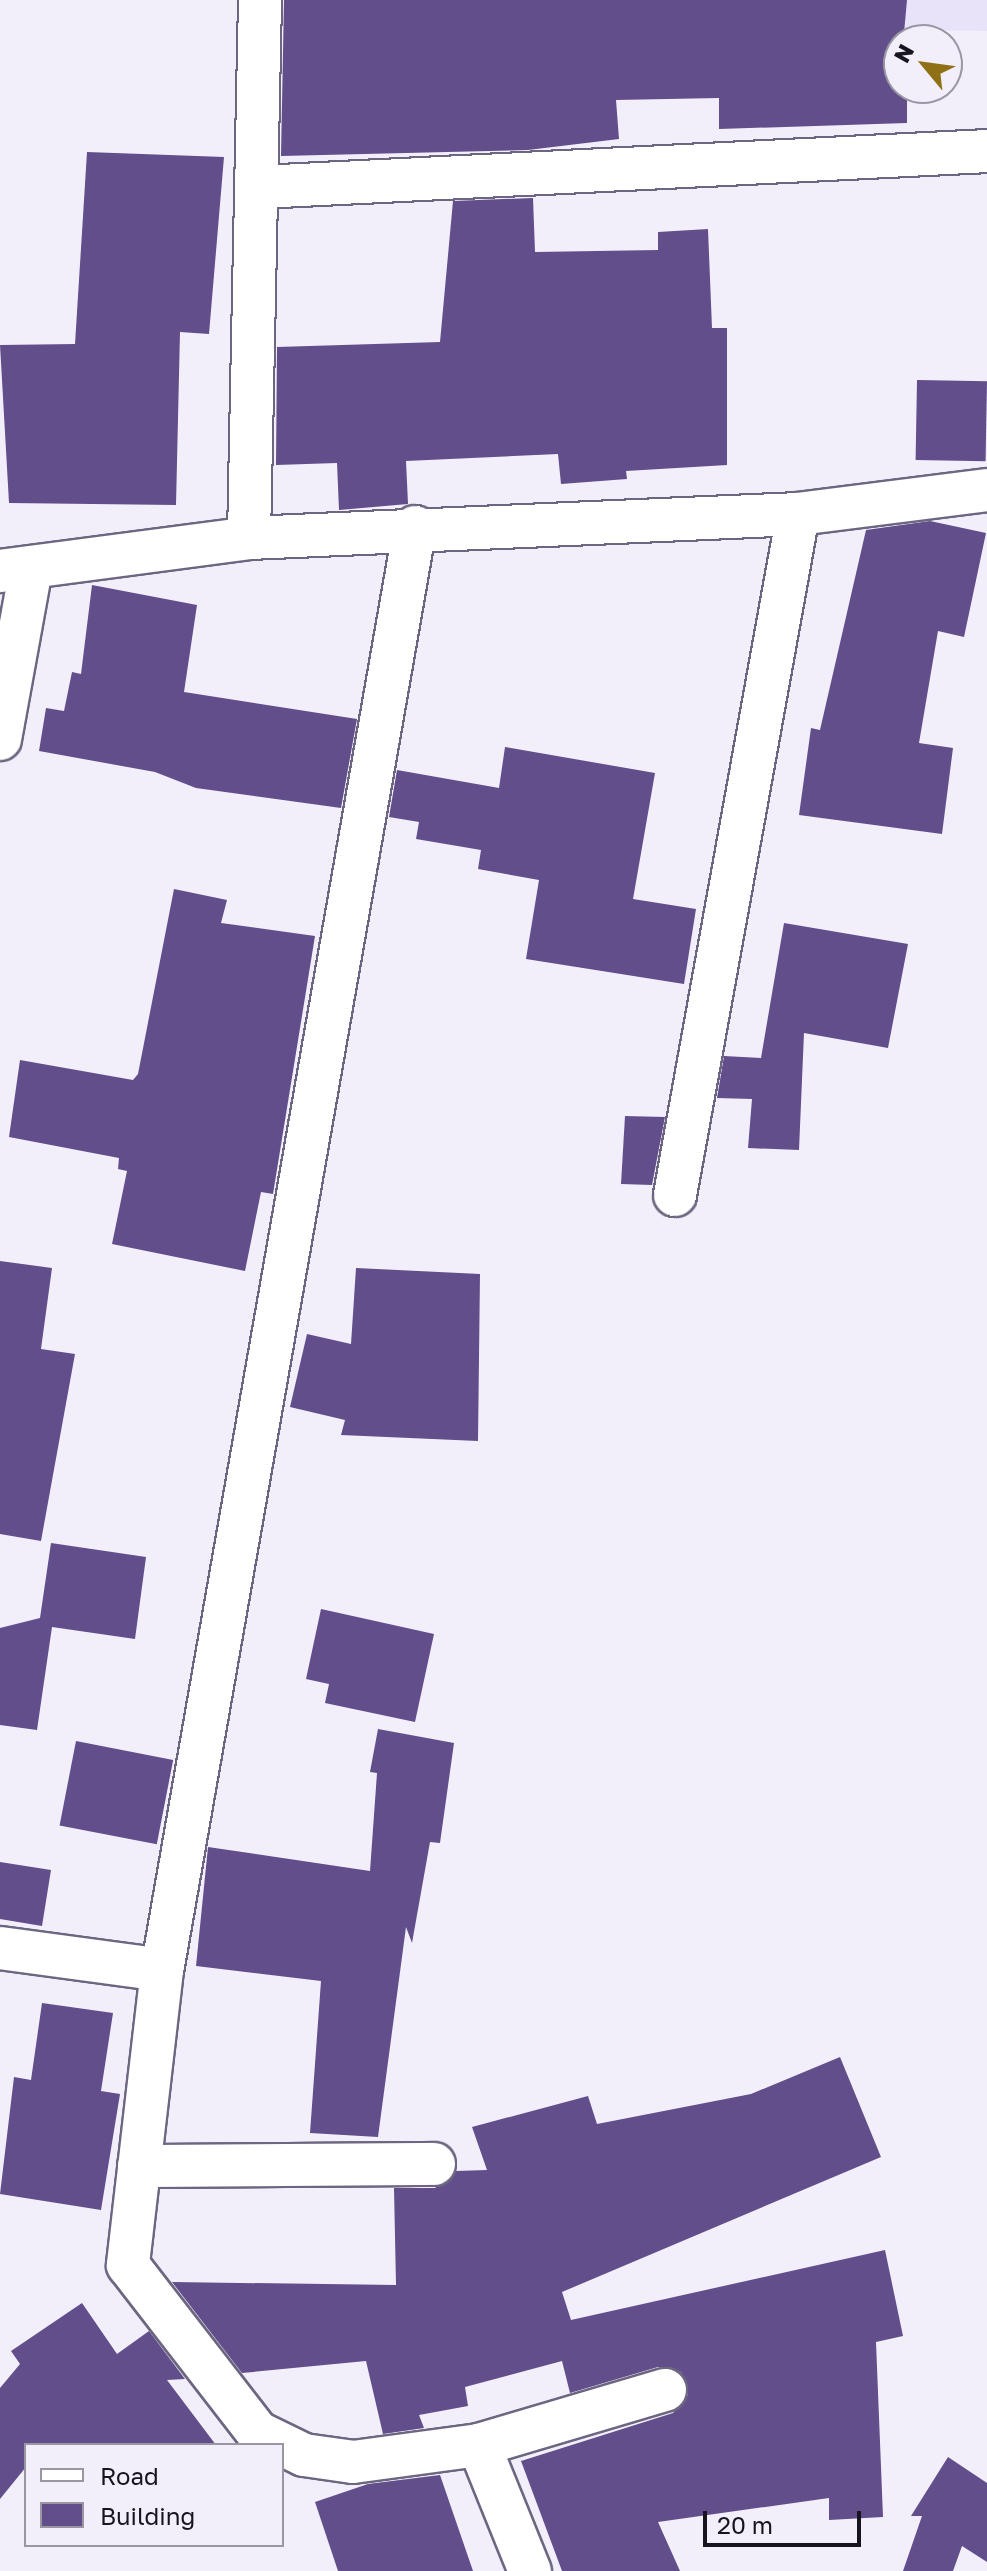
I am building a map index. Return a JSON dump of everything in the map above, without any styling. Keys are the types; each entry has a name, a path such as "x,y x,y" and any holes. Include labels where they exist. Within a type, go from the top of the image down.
{"street":[{"path":"249,538 260,187 260,0"},
{"path":"260,187 987,151"},
{"path":"0,739 16,569 249,538 415,527 798,514 987,490"},
{"path":"675,1195 798,514"},
{"path":"279,2443 257,2432 128,2265 162,1970 415,527"},
{"path":"0,1948 162,1970"},
{"path":"139,2166 434,2164"},
{"path":"284,2445 304,2455 353,2462 479,2445 665,2390"},
{"path":"479,2445 530,2571"}],"shaded area":[{"path":"564,0 987,0 987,31 963,31 963,24 883,24 883,30 567,25"}],"building":[{"path":"284,0 907,0 905,24 883,24 883,104 907,104 907,123 719,129 719,98 616,100 619,139 528,150 281,156"},
{"path":"87,152 224,157 209,334 180,332 176,505 9,503 0,345 75,344"},
{"path":"533,198 535,252 658,250 658,232 708,229 712,328 727,328 727,465 626,471 627,479 561,484 558,454 406,461 408,504 339,510 337,463 276,465 277,347 440,342 453,201"},
{"path":"917,380 987,381 986,461 916,460"},
{"path":"930,521 986,533 964,637 938,631 919,743 953,748 942,834 799,815 811,728 820,730 866,530"},
{"path":"92,585 197,605 184,692 357,719 341,808 196,788 155,772 39,751 46,708 64,711 72,672 81,674"},
{"path":"505,747 655,773 633,899 696,909 684,984 526,959 539,880 478,869 481,850 416,839 419,822 389,817 397,770 499,788"},
{"path":"174,889 227,900 221,923 315,936 273,1194 261,1192 245,1271 112,1244 127,1171 118,1169 119,1158 9,1137 20,1060 133,1080 138,1074"},
{"path":"784,923 908,944 888,1048 804,1033 799,1150 748,1148 752,1099 717,1098 724,1056 761,1058"},
{"path":"625,1116 665,1117 652,1185 621,1184"},
{"path":"0,1261 52,1268 41,1349 75,1354 41,1541 0,1534"},
{"path":"356,1268 480,1274 478,1441 341,1435 345,1420 290,1407 307,1334 351,1344"},
{"path":"51,1543 146,1557 135,1639 52,1627 37,1730 0,1725 0,1628 40,1618"},
{"path":"321,1609 434,1634 415,1722 325,1703 329,1684 306,1679"},
{"path":"378,1729 454,1743 440,1843 430,1842 412,1943 406,1927 378,2137 310,2133 321,1981 196,1966 208,1847 370,1871 377,1773 370,1772"},
{"path":"76,1741 173,1760 157,1844 60,1825"},
{"path":"0,1862 51,1870 42,1926 0,1919"},
{"path":"42,2003 113,2013 101,2091 120,2094 101,2210 0,2194 14,2077 31,2080"},
{"path":"840,2057 881,2157 562,2292 571,2320 885,2250 903,2336 876,2342 883,2517 829,2520 829,2498 658,2522 680,2571 562,2571 521,2461 673,2413 688,2395 681,2372 658,2367 570,2393 562,2361 465,2387 468,2406 419,2415 424,2428 383,2434 366,2361 242,2373 172,2282 396,2285 394,2188 435,2188 456,2171 487,2170 472,2127 588,2096 597,2124 751,2094"},
{"path":"82,2303 117,2354 149,2331 185,2379 167,2380 214,2443 24,2443 24,2469 0,2499 0,2388 20,2364 11,2351"},
{"path":"948,2457 987,2483 987,2562 962,2546 953,2571 903,2571 922,2516 911,2516"},
{"path":"440,2475 473,2571 338,2571 315,2502 368,2484"}]}
